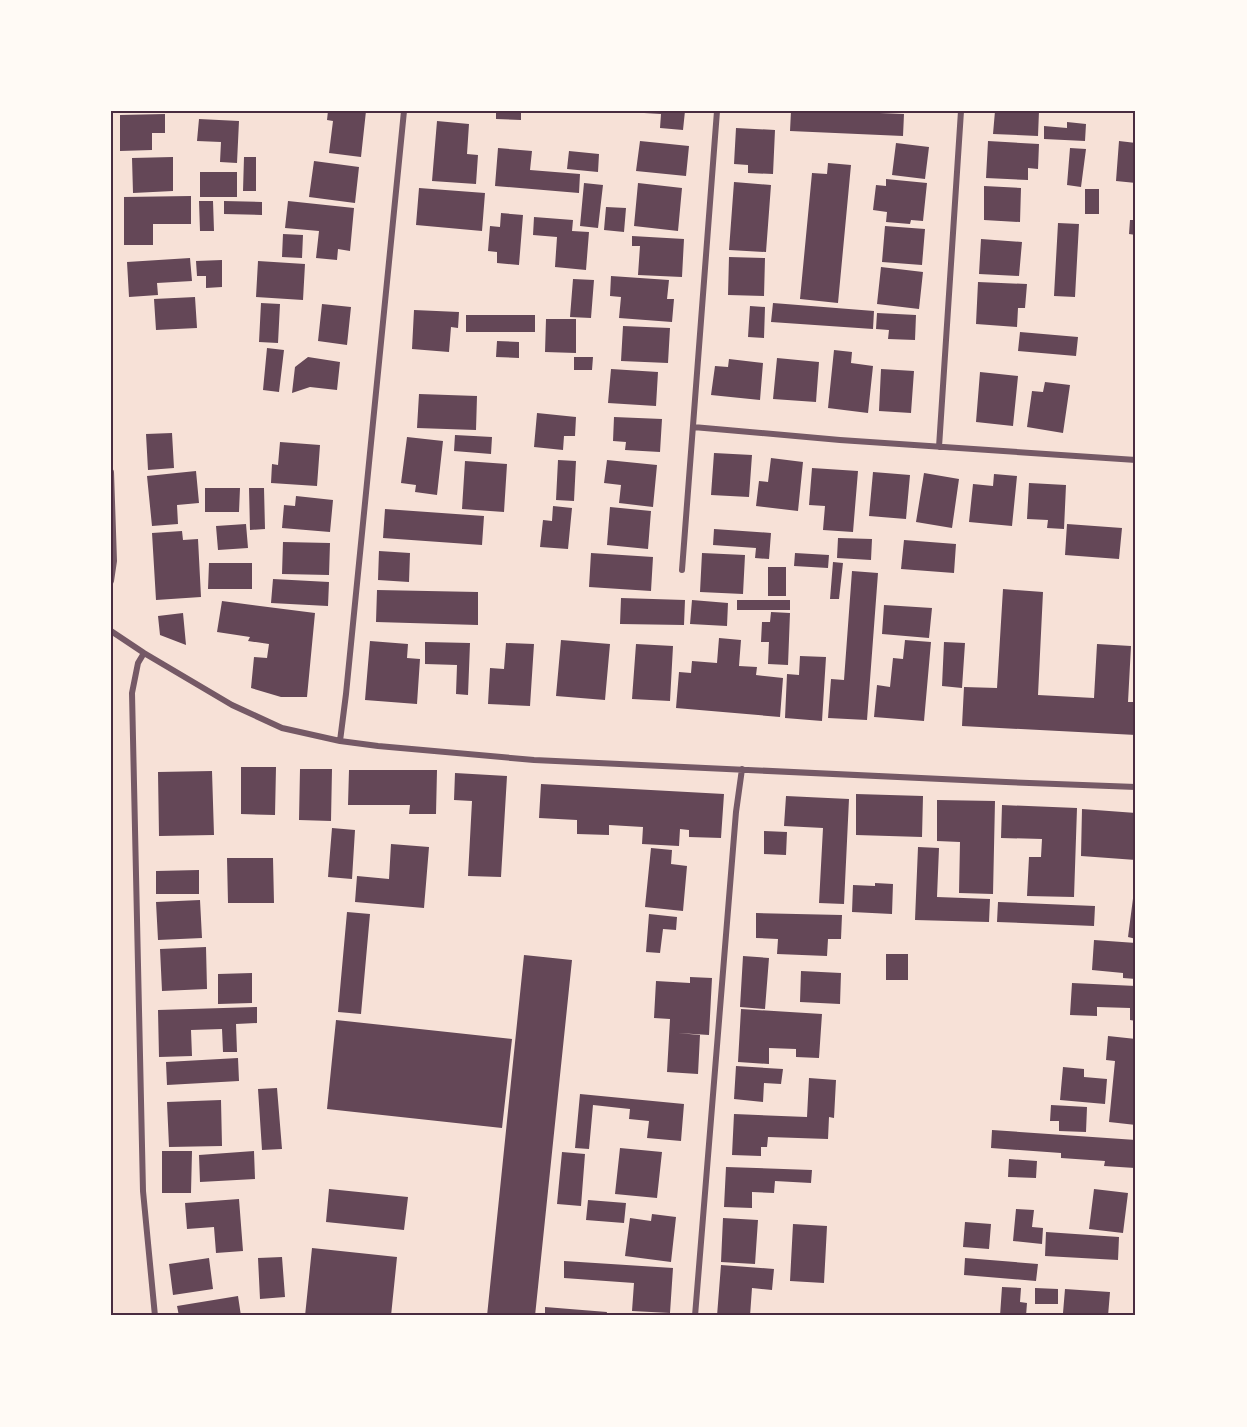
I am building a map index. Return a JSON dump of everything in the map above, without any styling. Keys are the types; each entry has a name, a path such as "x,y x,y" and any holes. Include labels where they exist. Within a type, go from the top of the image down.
{"street":[{"path":"340,741 404,111"},
{"path":"682,570 717,111"},
{"path":"939,447 961,111"},
{"path":"693,427 1136,460"},
{"path":"111,472 114,561 111,581"},
{"path":"111,631 232,705 282,728 340,741 534,760 1136,787"},
{"path":"144,653 138,663 132,693 143,1191 155,1316"},
{"path":"695,1316 734,836 742,769"}],"building":[{"path":"328,111 366,111 361,157 329,153 333,121 327,120"},
{"path":"496,111 521,111 521,120 496,119"},
{"path":"644,111 685,111 683,130 660,128 661,114 644,113"},
{"path":"791,111 904,114 903,136 790,131"},
{"path":"995,111 1039,111 1038,136 993,134"},
{"path":"165,114 165,133 152,133 152,150 120,151 120,115"},
{"path":"199,119 239,121 237,163 220,162 221,142 197,141"},
{"path":"437,121 469,124 467,154 478,155 476,184 432,181"},
{"path":"1067,122 1086,124 1085,141 1044,139 1044,126 1067,128"},
{"path":"736,128 775,130 773,174 748,173 748,165 734,164"},
{"path":"640,141 689,146 686,176 636,171"},
{"path":"988,141 1039,144 1038,169 1028,168 1028,180 986,178"},
{"path":"1119,141 1136,143 1136,183 1116,181"},
{"path":"896,143 929,147 925,179 892,175"},
{"path":"498,148 532,151 530,170 580,174 579,193 495,186"},
{"path":"1070,148 1086,149 1081,187 1067,185"},
{"path":"569,151 599,154 598,172 567,169"},
{"path":"173,157 173,191 133,193 132,158"},
{"path":"244,157 256,157 256,191 243,191"},
{"path":"314,161 359,167 355,203 309,197"},
{"path":"828,163 851,165 838,303 800,299 812,173 827,174"},
{"path":"200,172 237,172 237,197 200,197"},
{"path":"886,179 927,183 923,221 911,220 910,224 886,222 887,212 873,210 876,185 886,186"},
{"path":"734,182 771,185 766,252 729,250"},
{"path":"584,183 603,185 598,228 580,226"},
{"path":"638,183 682,188 678,231 634,226"},
{"path":"984,186 1021,188 1020,222 984,220"},
{"path":"419,188 485,193 482,231 416,225"},
{"path":"1085,189 1099,189 1099,214 1085,214"},
{"path":"191,196 191,224 153,224 153,245 124,245 124,197"},
{"path":"199,201 213,201 214,231 200,231"},
{"path":"224,201 262,202 262,215 224,214"},
{"path":"288,201 354,208 350,251 338,249 337,260 316,258 319,231 285,228"},
{"path":"606,207 626,208 624,232 604,230"},
{"path":"501,213 523,215 519,265 497,263 497,252 488,251 490,226 500,227"},
{"path":"534,217 573,220 572,231 589,232 586,270 555,267 557,237 533,235"},
{"path":"1130,220 1136,220 1136,235 1129,234"},
{"path":"1058,223 1079,224 1075,297 1054,296"},
{"path":"885,226 925,229 922,265 882,262"},
{"path":"283,234 303,235 302,258 282,257"},
{"path":"632,236 684,239 682,277 638,275 640,246 632,246"},
{"path":"981,239 1022,242 1019,276 979,274"},
{"path":"729,257 765,258 764,296 728,295"},
{"path":"190,258 192,281 157,283 158,295 129,297 127,262"},
{"path":"222,260 222,287 206,288 206,276 197,276 196,261"},
{"path":"258,261 305,264 303,300 256,297"},
{"path":"881,267 923,272 919,309 877,304"},
{"path":"611,276 669,280 667,299 674,299 672,322 619,318 621,297 610,296"},
{"path":"573,279 594,280 591,318 570,317"},
{"path":"978,282 1027,284 1025,308 1018,308 1017,327 976,324"},
{"path":"195,297 197,328 156,330 154,299"},
{"path":"261,303 280,304 278,343 259,342"},
{"path":"773,303 874,311 873,329 771,322"},
{"path":"322,304 351,307 347,345 318,341"},
{"path":"750,306 765,307 764,338 748,337"},
{"path":"414,310 459,312 458,328 451,327 449,352 412,349"},
{"path":"877,313 916,315 915,340 888,339 889,330 876,329"},
{"path":"466,315 535,315 535,332 466,332"},
{"path":"546,319 576,319 576,353 545,352"},
{"path":"623,326 670,328 668,363 621,361"},
{"path":"1020,332 1078,337 1076,356 1018,351"},
{"path":"497,341 519,342 519,358 496,357"},
{"path":"267,348 284,350 279,392 263,390"},
{"path":"834,350 852,352 851,363 873,366 868,413 828,408"},
{"path":"308,357 340,362 337,390 310,387 292,393 295,367"},
{"path":"574,357 593,357 592,370 574,370"},
{"path":"777,358 819,362 816,402 773,399"},
{"path":"729,359 763,363 760,400 711,395 715,366 728,367"},
{"path":"611,369 658,372 656,406 608,403"},
{"path":"881,369 914,371 911,413 879,411"},
{"path":"980,372 1018,376 1013,426 976,422"},
{"path":"1045,382 1070,385 1063,433 1027,427 1032,391 1043,392"},
{"path":"419,394 477,396 476,430 417,428"},
{"path":"537,413 576,417 575,436 564,436 563,450 534,447"},
{"path":"614,417 662,419 660,452 625,450 626,442 613,441"},
{"path":"172,433 174,468 148,470 146,434"},
{"path":"455,435 492,437 491,454 454,451"},
{"path":"407,437 443,441 437,495 415,492 416,485 401,483"},
{"path":"280,442 320,445 317,486 271,483 272,464 278,465"},
{"path":"714,453 752,455 749,497 711,495"},
{"path":"771,458 803,462 798,511 756,506 759,481 768,482"},
{"path":"558,460 576,461 574,501 556,500"},
{"path":"607,460 657,465 653,507 619,503 621,485 604,483"},
{"path":"465,461 507,464 504,512 462,509"},
{"path":"812,468 858,471 853,532 823,530 825,506 809,505"},
{"path":"196,471 199,503 177,505 178,524 152,526 147,476"},
{"path":"873,472 910,475 906,519 869,516"},
{"path":"924,473 959,479 952,528 916,522"},
{"path":"994,474 1017,476 1012,526 969,522 973,484 993,486"},
{"path":"1029,483 1066,485 1064,529 1047,528 1048,520 1027,519"},
{"path":"205,488 240,488 239,512 205,512"},
{"path":"249,488 264,488 265,529 250,530"},
{"path":"296,496 333,500 330,532 282,528 284,505 295,506"},
{"path":"553,506 572,508 568,549 540,547 543,520 552,521"},
{"path":"610,507 651,511 648,549 607,545"},
{"path":"385,509 484,516 482,545 383,538"},
{"path":"246,524 248,548 218,550 216,526"},
{"path":"1067,524 1122,528 1119,559 1065,555"},
{"path":"714,529 771,533 769,559 755,558 756,548 713,545"},
{"path":"182,531 183,540 198,539 201,597 156,600 152,533"},
{"path":"838,538 872,539 871,560 837,558"},
{"path":"904,540 956,544 954,573 901,569"},
{"path":"283,542 330,543 329,575 282,574"},
{"path":"379,551 410,553 409,582 378,580"},
{"path":"591,553 653,557 651,591 589,587"},
{"path":"702,553 745,555 743,594 700,592"},
{"path":"795,553 829,555 828,568 794,566"},
{"path":"833,562 843,563 839,599 830,599"},
{"path":"209,563 252,563 252,589 208,589"},
{"path":"768,567 786,567 786,596 768,596"},
{"path":"852,571 878,573 867,720 828,718 831,679 844,680"},
{"path":"273,579 329,582 328,606 271,603"},
{"path":"1003,589 1043,592 1038,695 1094,698 1097,644 1131,646 1128,702 1136,702 1136,735 962,726 964,687 997,688"},
{"path":"377,590 478,592 478,625 376,622"},
{"path":"621,598 685,600 684,625 620,624"},
{"path":"692,600 728,603 727,626 690,624"},
{"path":"737,600 790,600 790,610 737,610"},
{"path":"222,601 315,613 307,697 281,697 251,688 254,657 267,658 269,644 248,641 250,637 217,632"},
{"path":"884,605 932,608 929,638 882,634"},
{"path":"771,612 790,613 788,665 768,664 769,642 761,642 762,622 770,622"},
{"path":"183,613 186,645 160,635 158,616"},
{"path":"719,638 741,640 739,666 757,667 756,675 783,678 780,717 676,708 679,672 691,673 692,661 717,663"},
{"path":"561,640 610,644 605,700 556,696"},
{"path":"905,640 931,642 924,721 874,717 877,685 890,687 893,658 903,659"},
{"path":"370,641 408,644 407,658 420,659 417,704 365,700"},
{"path":"425,642 470,643 468,695 456,694 457,665 425,664"},
{"path":"944,642 965,643 962,688 942,686"},
{"path":"506,643 534,644 530,706 488,704 490,668 504,669"},
{"path":"636,644 673,646 670,701 632,699"},
{"path":"800,656 826,657 822,721 785,718 787,674 799,675"},
{"path":"241,767 276,767 275,815 241,814"},
{"path":"300,769 332,769 331,821 299,820"},
{"path":"349,770 437,770 436,814 409,814 410,805 348,805"},
{"path":"212,771 214,835 159,836 158,772"},
{"path":"455,773 507,776 501,877 468,876 472,801 454,800"},
{"path":"541,784 724,794 721,838 689,837 689,830 680,829 679,846 642,844 643,827 609,825 609,835 577,834 577,820 539,818"},
{"path":"856,794 923,796 922,837 856,835"},
{"path":"786,796 849,799 844,904 819,903 823,828 784,826"},
{"path":"937,800 995,801 993,894 959,893 960,842 937,841"},
{"path":"1002,805 1077,808 1074,897 1027,896 1029,857 1041,857 1042,839 1001,838"},
{"path":"1082,809 1136,813 1136,860 1081,856"},
{"path":"332,828 355,830 352,879 328,877"},
{"path":"764,831 787,832 786,855 764,854"},
{"path":"391,844 429,847 424,908 355,902 357,876 389,879"},
{"path":"918,847 939,848 937,897 990,899 989,922 915,920"},
{"path":"651,848 672,850 671,864 687,866 683,911 645,907"},
{"path":"227,858 273,858 274,903 228,903"},
{"path":"199,870 199,894 156,894 156,871"},
{"path":"875,883 893,884 892,914 852,912 853,885 875,886"},
{"path":"1136,883 1136,939 1128,937"},
{"path":"200,900 202,938 158,940 156,902"},
{"path":"998,902 1095,906 1094,926 997,922"},
{"path":"347,912 370,914 361,1014 338,1012"},
{"path":"756,913 842,915 841,939 828,939 827,956 777,954 778,939 756,938"},
{"path":"649,914 677,917 676,930 663,929 660,953 646,952"},
{"path":"1094,940 1136,943 1136,979 1123,978 1123,973 1092,970"},
{"path":"206,947 207,989 162,991 160,949"},
{"path":"886,954 908,954 908,980 886,980"},
{"path":"524,955 572,960 535,1316 487,1316"},
{"path":"743,956 769,958 765,1009 740,1007"},
{"path":"801,971 841,973 840,1004 800,1002"},
{"path":"252,973 252,1003 218,1004 218,974"},
{"path":"690,977 712,978 709,1035 678,1033 700,1035 698,1074 667,1072 670,1019 654,1018 656,981 690,983"},
{"path":"1072,983 1136,986 1136,1021 1130,1020 1130,1008 1097,1007 1097,1016 1070,1015"},
{"path":"257,1007 257,1023 236,1024 237,1052 223,1052 222,1029 191,1030 192,1056 159,1057 158,1010"},
{"path":"741,1009 822,1014 819,1058 796,1057 796,1049 769,1048 769,1064 738,1062"},
{"path":"336,1020 512,1039 502,1128 327,1109"},
{"path":"1108,1036 1136,1039 1136,1125 1109,1122 1115,1061 1106,1060"},
{"path":"238,1058 239,1081 167,1085 166,1062"},
{"path":"736,1066 783,1069 781,1084 764,1083 763,1102 734,1099"},
{"path":"1063,1067 1084,1069 1084,1077 1107,1079 1105,1104 1060,1100"},
{"path":"809,1078 836,1080 834,1118 829,1117 828,1139 768,1137 767,1147 761,1147 761,1156 732,1155 734,1114 807,1117"},
{"path":"277,1088 282,1149 262,1150 258,1089"},
{"path":"580,1094 684,1104 681,1141 647,1138 649,1121 629,1119 630,1109 593,1105 589,1149 575,1148"},
{"path":"221,1100 222,1146 169,1147 167,1102"},
{"path":"1051,1105 1087,1107 1086,1132 1059,1131 1059,1121 1050,1121"},
{"path":"992,1130 1136,1140 1135,1168 1104,1166 1105,1161 1061,1158 1061,1153 991,1148"},
{"path":"620,1148 662,1152 657,1198 615,1194"},
{"path":"162,1151 192,1151 191,1193 162,1193"},
{"path":"254,1151 255,1179 200,1182 199,1155"},
{"path":"562,1152 585,1154 581,1206 557,1204"},
{"path":"1009,1159 1037,1161 1036,1178 1008,1177"},
{"path":"726,1167 812,1170 811,1183 775,1181 774,1193 752,1192 752,1208 724,1207"},
{"path":"329,1189 408,1197 404,1230 326,1222"},
{"path":"1094,1189 1128,1193 1123,1233 1089,1229"},
{"path":"239,1199 243,1251 216,1253 214,1227 187,1229 185,1203"},
{"path":"588,1200 626,1203 624,1223 586,1220"},
{"path":"1016,1209 1034,1210 1032,1227 1043,1228 1042,1244 1013,1241"},
{"path":"652,1214 676,1217 671,1262 625,1256 630,1218 651,1221"},
{"path":"723,1218 758,1220 755,1264 721,1262"},
{"path":"965,1222 991,1224 989,1249 963,1247"},
{"path":"793,1224 827,1226 824,1283 790,1281"},
{"path":"1046,1232 1119,1237 1118,1260 1045,1256"},
{"path":"312,1248 397,1257 391,1316 305,1316"},
{"path":"282,1257 285,1297 260,1299 258,1258"},
{"path":"209,1258 213,1289 173,1295 169,1264"},
{"path":"965,1258 1038,1264 1036,1281 964,1275"},
{"path":"564,1261 673,1268 670,1313 632,1311 634,1283 564,1278"},
{"path":"721,1265 774,1269 772,1290 752,1288 750,1316 717,1316"},
{"path":"1002,1287 1021,1288 1020,1302 1027,1303 1026,1316 1000,1316"},
{"path":"1035,1288 1058,1289 1058,1304 1035,1304"},
{"path":"1065,1289 1110,1292 1108,1316 1079,1316 1080,1314 1063,1313"},
{"path":"238,1296 241,1316 179,1316 177,1306"},
{"path":"545,1307 607,1312 606,1316 545,1316"}]}
